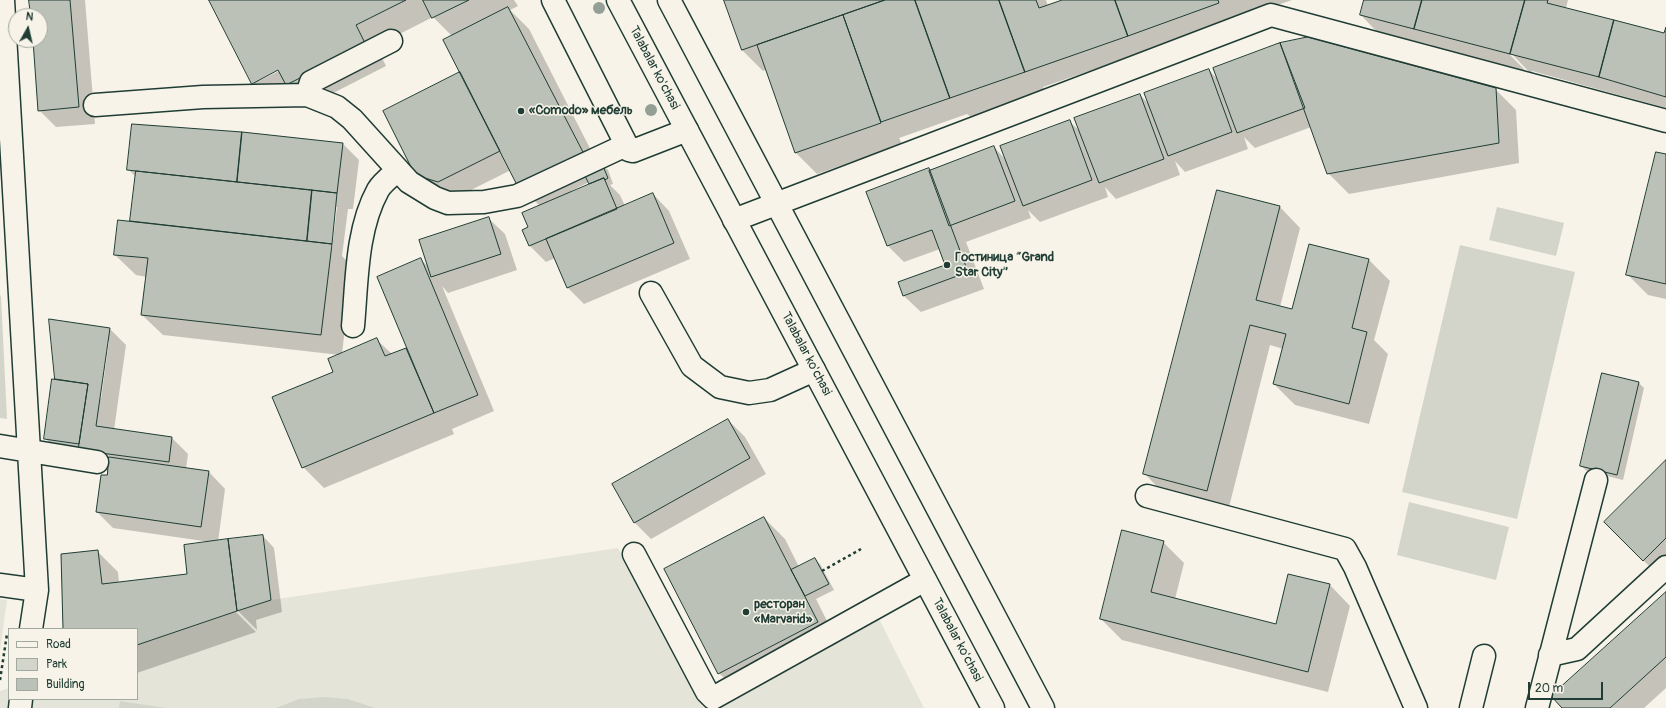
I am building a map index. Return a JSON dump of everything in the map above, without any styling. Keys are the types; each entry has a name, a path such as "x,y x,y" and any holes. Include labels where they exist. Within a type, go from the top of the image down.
{"main road":[{"path":"3,0 4,76 30,450 37,590 31,628"},
{"path":"553,0 629,150 634,151 687,130"},
{"name":"Talabalar ko'chasi","path":"618,0 993,708"},
{"path":"669,0 1043,708"},
{"path":"734,220 1271,15 1666,121"},
{"path":"307,95 311,82 391,41"},
{"path":"95,105 211,97 307,95 337,107 352,119 409,182 435,198 448,203 484,202 517,196 626,145"},
{"path":"353,326 361,244 368,213 378,189 397,170"},
{"path":"651,293 692,366 720,387 749,393 770,390 814,370"},
{"path":"0,446 97,462"},
{"path":"1537,708 1596,480"},
{"path":"1147,496 1345,549 1355,567 1416,708"},
{"path":"634,554 706,692 713,698 925,580"},
{"path":"1550,656 1577,649 1666,567"},
{"path":"0,584 37,590"},
{"path":"1471,708 1484,656"}],"path":[{"path":"822,571 861,549"}],"shaded area":[{"path":"618,548 704,708 0,708 0,691 8,688 8,700 138,700 138,645 271,600"},
{"path":"0,599 7,600 0,651"},
{"path":"878,617 924,708 714,708"}],"green space":[{"path":"1497,207 1564,223 1556,256 1489,240"},
{"path":"1460,245 1575,272 1517,519 1402,492"},
{"path":"0,295 1,296 7,419 0,418"},
{"path":"1409,502 1509,527 1496,580 1397,555"},
{"path":"324,697 348,699 375,708 276,708 299,699"},
{"path":"120,701 166,708 119,708"}],"building":[{"path":"29,0 70,0 79,107 38,111 34,48 48,48 48,8 30,8"},
{"path":"209,0 406,0 356,25 366,45 286,85 278,70 252,84"},
{"path":"423,0 469,0 432,18"},
{"path":"724,0 885,0 742,50"},
{"path":"885,0 915,0 950,98 881,122 843,15"},
{"path":"915,0 999,0 1025,72 950,98"},
{"path":"999,0 1036,0 1039,8 1062,0 1115,0 1128,36 1025,72"},
{"path":"1115,0 1218,0 1219,3 1128,36"},
{"path":"1364,0 1422,0 1414,29 1360,15"},
{"path":"1422,0 1525,0 1510,54 1414,29"},
{"path":"1525,0 1548,0 1547,3 1614,20 1599,77 1510,54"},
{"name":"«Comodo» мебель","path":"508,7 584,154 518,187 443,40"},
{"path":"843,15 881,123 795,153 757,45"},
{"path":"1614,20 1664,33 1666,27 1666,97 1599,77"},
{"path":"1308,37 1496,88 1499,143 1327,174 1280,43"},
{"path":"1280,43 1305,108 1237,133 1213,68"},
{"path":"1209,69 1232,132 1168,156 1144,93"},
{"path":"460,72 500,151 438,182 415,175 383,111"},
{"path":"1140,94 1164,159 1099,183 1074,118"},
{"path":"1070,120 1092,180 1023,206 1000,146"},
{"path":"132,124 242,132 237,182 127,170"},
{"path":"242,132 343,143 337,193 237,182"},
{"path":"994,146 1015,201 949,226 929,171"},
{"path":"1656,152 1666,154 1666,284 1626,275"},
{"path":"602,164 608,178 605,180 604,178 589,184 583,172"},
{"path":"929,168 968,272 903,296 898,282 945,265 932,230 887,246 866,192"},
{"path":"136,171 312,190 307,241 130,221"},
{"path":"604,178 617,209 529,246 522,230 528,227 522,213"},
{"path":"312,190 337,193 332,244 307,241"},
{"path":"1217,190 1280,206 1256,300 1292,309 1309,244 1369,259 1352,328 1367,332 1349,404 1273,384 1286,334 1250,325 1207,491 1143,474"},
{"path":"653,193 674,243 567,288 546,239"},
{"path":"489,217 501,254 431,277 419,240"},
{"path":"118,220 332,244 321,335 141,315 148,258 114,255"},
{"path":"421,258 478,395 434,413 377,277"},
{"path":"49,319 110,328 96,426 172,437 169,462 78,450 88,384 55,379"},
{"path":"377,338 385,356 406,348 434,413 302,468 272,397 333,372 328,359"},
{"path":"1602,373 1639,382 1617,475 1580,466"},
{"path":"52,379 88,384 79,444 44,439"},
{"path":"728,419 750,458 634,523 612,484"},
{"path":"109,457 209,471 201,527 96,512 101,475 107,475"},
{"path":"1666,460 1666,538 1643,561 1604,522"},
{"path":"764,517 818,622 718,674 664,569"},
{"path":"1122,530 1164,541 1151,592 1276,624 1288,574 1330,584 1308,672 1100,619"},
{"path":"263,535 271,600 237,611 228,539"},
{"path":"228,539 237,611 138,645 138,628 63,628 61,554 98,550 102,584 187,574 184,545"},
{"path":"815,558 829,584 805,596 791,570"},
{"path":"1666,592 1666,657 1610,708 1562,708 1551,696"}],"place":[{"name":"«Comodo» мебель","path":"521,111"},
{"name":"Гостиница “Grand Star City”","path":"947,265"},
{"name":"ресторан «Marvarid»","path":"746,612"}]}
